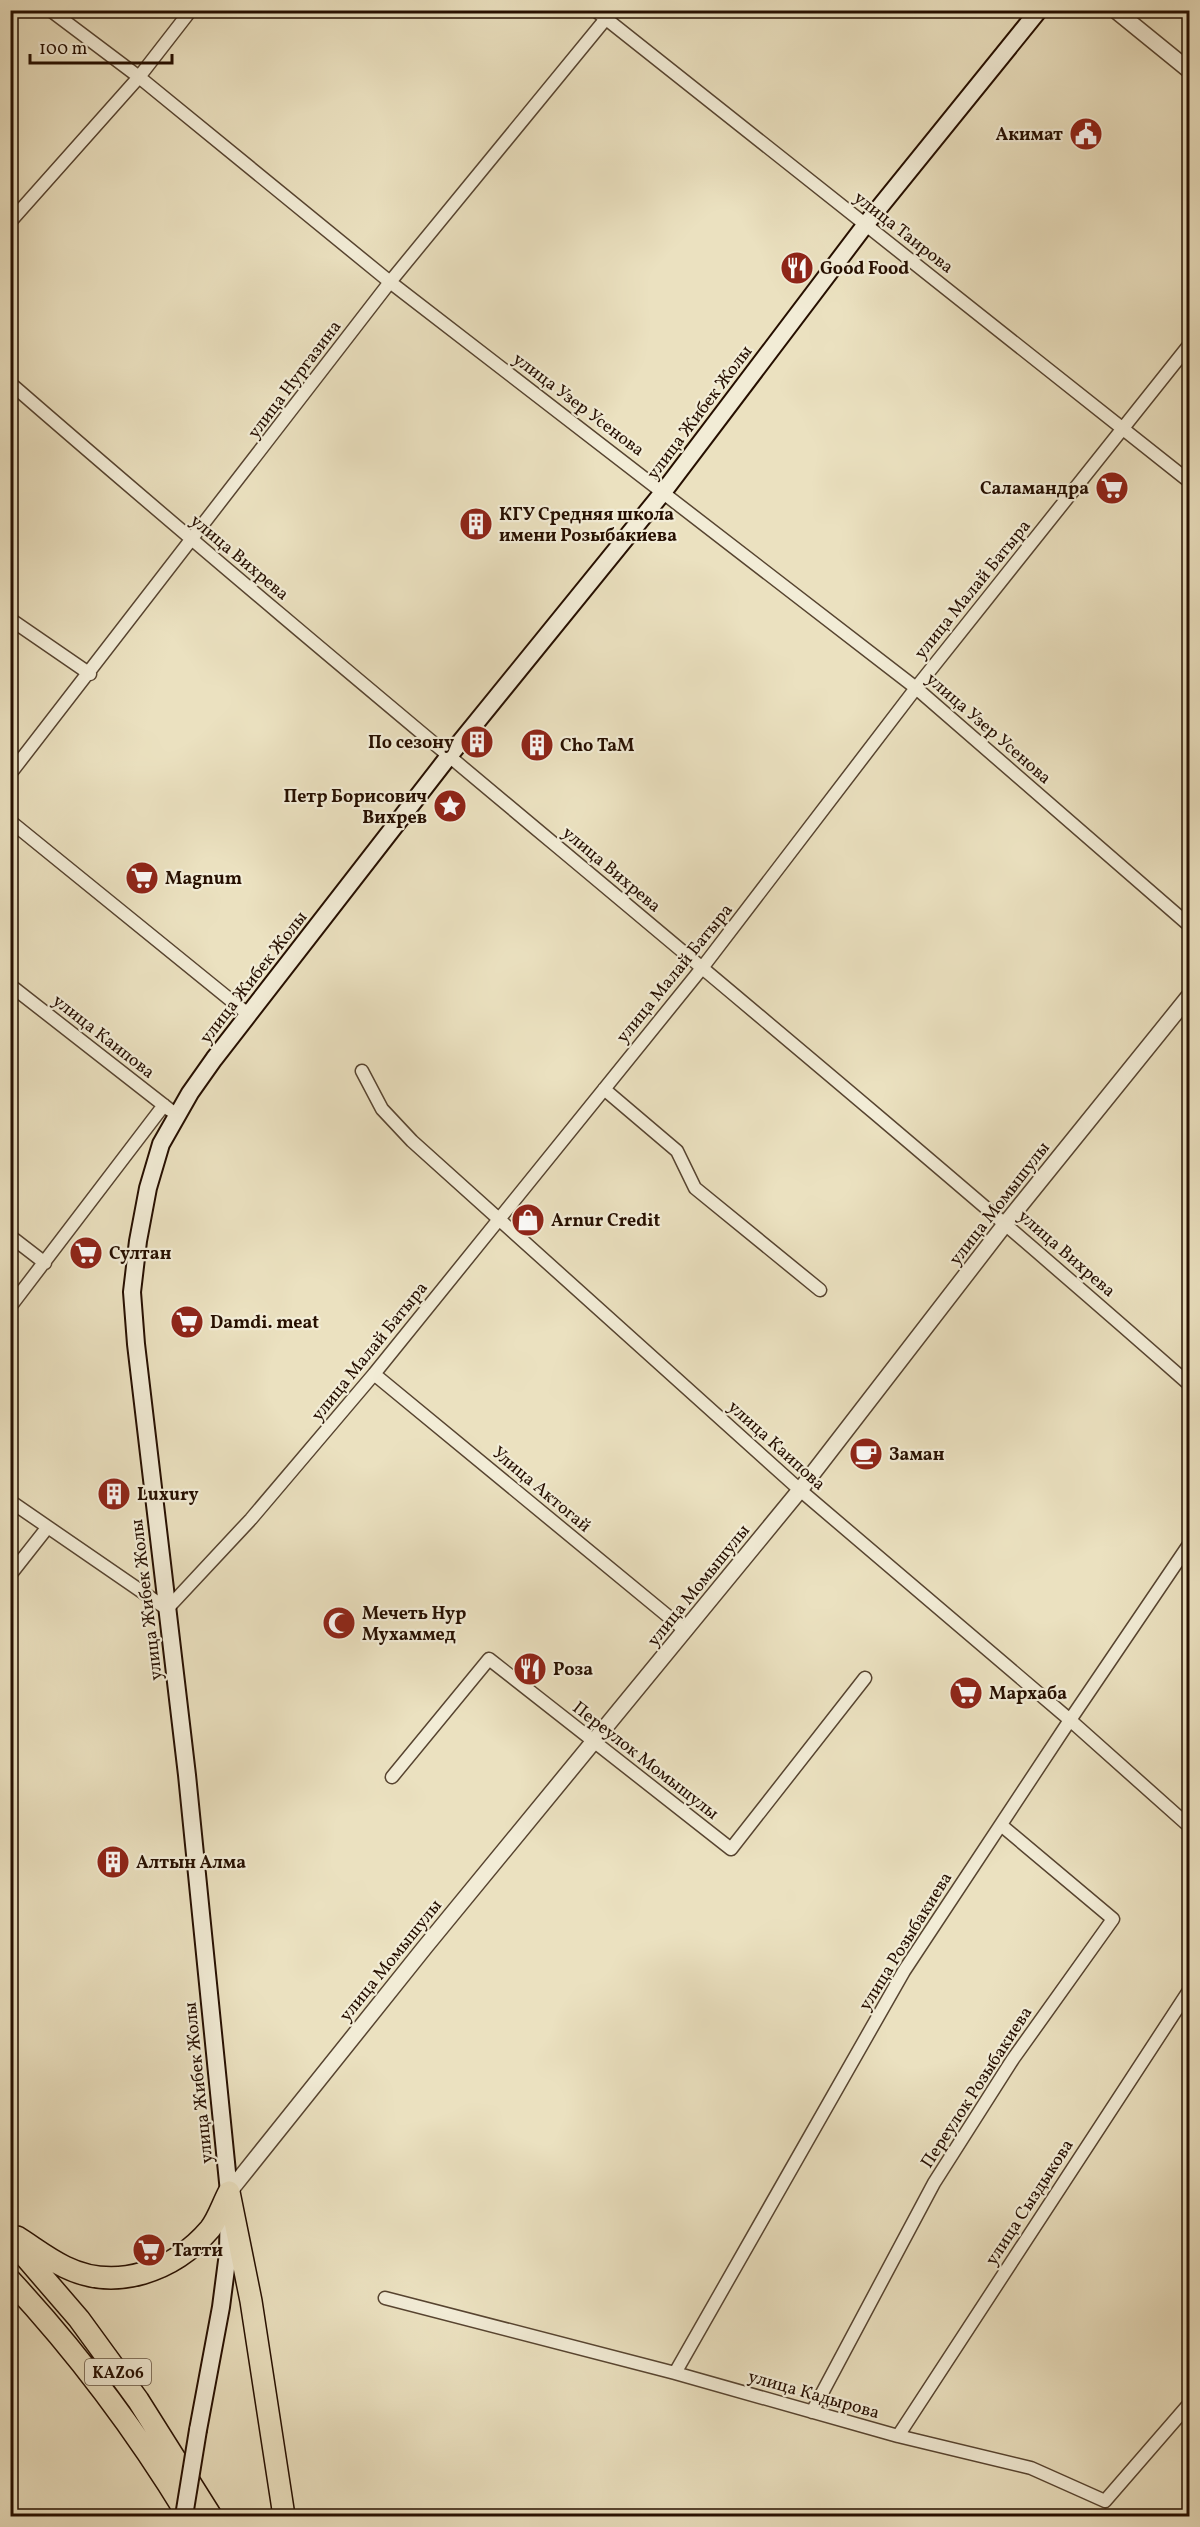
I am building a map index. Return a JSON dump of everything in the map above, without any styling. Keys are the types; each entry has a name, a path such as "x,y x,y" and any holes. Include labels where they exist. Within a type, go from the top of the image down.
{"highway":[{"path":"10,2233 65,2268 103,2279 143,2275 183,2255 211,2228 229,2192"},
{"path":"229,2192 251,2301 284,2517"},
{"name":"KAZ06","path":"10,2239 80,2319 138,2400 211,2517"},
{"name":"KAZ06","path":"10,2280 57,2330 160,2470 186,2517"}],"main road":[{"name":"улица Жибек Жолы","path":"186,2517 198,2430 221,2307 228,2253 229,2192 187,1775 136,1344 132,1292 148,1188 170,1110 249,1015 449,756 664,491 866,224 1039,10"}],"street":[{"name":"улица Узер Усенова","path":"50,10 139,77 390,282 664,491 916,688 1190,926"},
{"path":"10,222 139,77 191,10"},
{"name":"улица Таирова","path":"595,10 610,15 866,224 1190,482"},
{"path":"1115,10 1190,71"},
{"name":"улица Нургазина","path":"10,774 90,674 390,282 610,15"},
{"name":"улица Малай Батыра","path":"167,1609 251,1519 374,1374 702,968 916,688 1190,344"},
{"name":"улица Вихрева","path":"10,383 192,541 1006,1223 1190,1385"},
{"path":"10,619 90,674"},
{"path":"10,821 249,1015"},
{"name":"улица Каипова","path":"10,985 170,1110"},
{"name":"улица Момышулы","path":"229,2192 425,1947 686,1632 800,1490 1006,1223 1190,995"},
{"name":"улица Каипова","path":"362,1071 382,1109 412,1141 800,1490 1070,1720 1190,1827"},
{"path":"604,1089 677,1150 695,1188 820,1290"},
{"path":"10,1307 170,1110"},
{"path":"10,1236 45,1263"},
{"name":"Улица Актогай","path":"374,1374 686,1632"},
{"path":"10,1501 167,1609"},
{"path":"10,1575 47,1528"},
{"name":"улица Розыбакиева","path":"675,2373 904,1971 1190,1543"},
{"name":"Переулок Момышулы","path":"392,1777 489,1659 731,1849 865,1678"},
{"name":"Переулок Розыбакиева","path":"812,2412 934,2183 1013,2059 1113,1919 1001,1825"},
{"name":"улица Сыздыкова","path":"898,2436 1190,1989"},
{"name":"улица Кадырова","path":"385,2298 675,2373 898,2436 1031,2468 1105,2501 1190,2403"}],"place":[{"name":"Акимат","path":"1086,134"},
{"name":"Good Food","path":"797,268"},
{"name":"Саламандра","path":"1112,488"},
{"name":"КГУ Средняя школа имени Розыбакиева","path":"476,524"},
{"name":"По сезону","path":"477,742"},
{"name":"Cho TaM","path":"537,745"},
{"name":"Петр Борисович Вихрев","path":"450,806"},
{"name":"Magnum","path":"142,878"},
{"name":"Arnur Credit","path":"528,1220"},
{"name":"Султан","path":"86,1253"},
{"name":"Damdi. meat","path":"187,1322"},
{"name":"Заман","path":"866,1454"},
{"name":"Luxury","path":"114,1494"},
{"name":"Мечеть Нур Мухаммед","path":"339,1623"},
{"name":"Роза","path":"530,1669"},
{"name":"Мархаба","path":"966,1693"},
{"name":"Алтын Алма","path":"113,1862"},
{"name":"Татти","path":"149,2250"}]}
